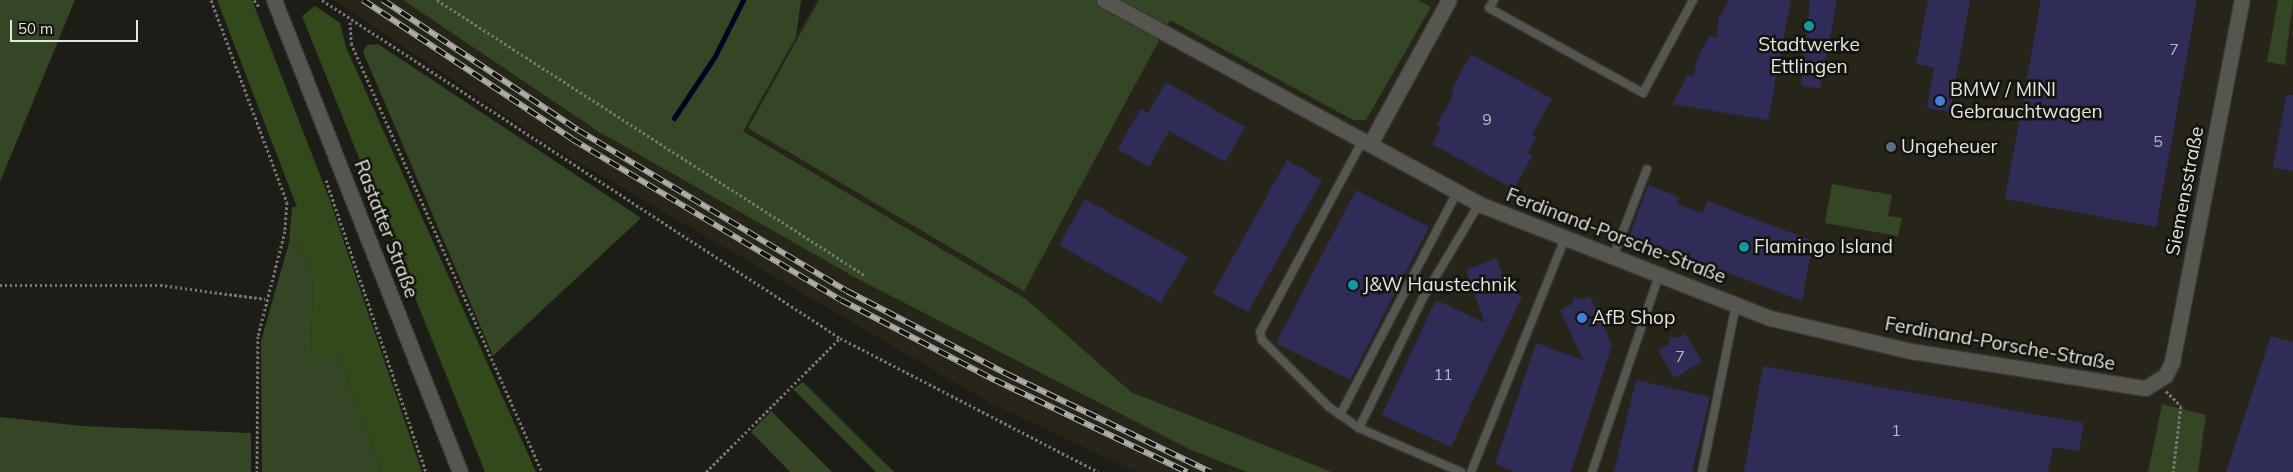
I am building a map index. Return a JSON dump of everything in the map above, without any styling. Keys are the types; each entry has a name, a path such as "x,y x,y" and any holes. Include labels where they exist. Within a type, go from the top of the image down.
{"street":[{"name":"Rastatter Straße","path":"274,0 460,472"},
{"name":"Ferdinand-Porsche-Straße","path":"1104,0 1479,204 1770,318 1911,351 2133,387 2155,385"},
{"path":"1366,142 1449,0"},
{"name":"Siemensstraße","path":"2155,385 2172,362 2242,0"}],"lane":[{"path":"1494,0 1489,8 1643,93 1693,0"},
{"path":"1366,142 1260,332 1262,340 1340,415 1359,428 1461,472"},
{"path":"1613,257 1647,169"},
{"path":"1340,415 1457,192"},
{"path":"1359,428 1423,298 1479,204"},
{"path":"1471,472 1565,238"},
{"path":"1592,472 1659,274"},
{"path":"1702,472 1736,304"}],"path":[{"path":"211,0 287,202 284,231 265,299 257,368 256,472"},
{"path":"322,0 350,21 840,338 1098,472"},
{"path":"437,0 866,276"},
{"path":"350,21 350,42 542,472"},
{"path":"322,170 426,472"},
{"path":"0,285 160,285 265,299"},
{"path":"706,472 840,338"},
{"path":"2155,385 2176,397 2181,406 2173,472"}],"shaded area":[{"path":"334,0 403,0 599,132 858,279 1191,450 1247,472 1137,472 990,403 553,147"},
{"path":"816,0 2293,0 2293,472 2198,472 2205,415 2162,404 2148,472 1332,472 1131,392 1026,299 743,130"}],"green space":[{"path":"0,0 75,0 0,182"},
{"path":"217,0 252,0 329,198 422,472 382,472 339,355 311,355 313,276 297,241 297,207"},
{"path":"403,0 801,0 796,37 743,131 1026,299 1131,392 1332,472 1247,472 1191,450 858,279 599,132"},
{"path":"819,0 1418,0 1431,7 1366,120 1353,120 1170,20 1024,291 748,128"},
{"path":"2278,0 2293,0 2285,65 2267,62"},
{"path":"315,6 340,23 346,47 536,472 485,472 302,16"},
{"path":"378,44 641,218 493,356 363,52 367,45"},
{"path":"1832,184 1892,195 1888,216 1902,218 1898,236 1825,223"},
{"path":"292,207 297,207 297,241 313,276 311,354 339,355 382,472 262,472 261,341 289,243"},
{"path":"803,382 894,472 876,472 793,389"},
{"path":"2162,404 2206,415 2198,472 2148,472"},
{"path":"771,411 832,472 790,472 751,432"},
{"path":"0,417 82,426 251,433 251,472 0,472"}],"building":[{"path":"1729,0 1791,0 1768,120 1672,104 1688,75 1694,76 1697,59 1709,36 1716,38 1719,18"},
{"name":"Stadtwerke Ettlingen","path":"1810,0 1837,0 1820,89 1801,85"},
{"path":"1928,0 1970,0 1950,112 1927,108 1934,68 1916,64"},
{"path":"2041,0 2197,0 2156,227 2005,199"},
{"path":"1471,54 1552,99 1532,135 1537,137 1528,153 1532,156 1514,189 1432,144 1441,128 1437,125 1454,93 1451,91"},
{"path":"1166,82 1245,127 1225,162 1169,131 1149,167 1118,149 1141,108 1148,113"},
{"path":"2286,95 2293,95 2293,171 2273,168"},
{"path":"1287,160 1322,180 1248,312 1213,293"},
{"name":"Flamingo Island","path":"1648,185 1680,197 1677,204 1703,213 1707,201 1813,241 1802,301 1630,235"},
{"name":"J&W Haustechnik","path":"1356,190 1429,227 1350,380 1276,343"},
{"path":"1085,199 1188,257 1161,303 1059,245"},
{"path":"1496,258 1508,290 1522,296 1451,447 1382,415 1436,300 1485,323 1466,270"},
{"path":"1590,296 1612,345 1571,472 1515,472 1495,464 1536,343 1583,360 1560,310 1572,304 1574,297 1582,300"},
{"path":"1685,334 1702,361 1675,378 1658,351 1669,344 1669,337 1678,338"},
{"path":"2271,336 2293,342 2293,472 2226,472"},
{"path":"1763,366 2084,423 2079,451 2053,447 2048,472 1744,472"},
{"path":"1636,380 1710,397 1692,472 1614,472"}],"waterway":[{"path":"674,118 715,56 743,0"}],"railway":[{"path":"363,0 572,139 841,300 995,380 1187,472"},
{"path":"383,0 578,130 847,291 1007,374 1211,472"}],"place":[{"name":"Stadtwerke Ettlingen","path":"1809,26"},
{"name":"BMW / MINI Gebrauchtwagen","path":"1940,101"},
{"name":"Ungeheuer","path":"1891,147"},
{"name":"Flamingo Island","path":"1744,247"},
{"name":"J&W Haustechnik","path":"1353,285"},
{"name":"AfB Shop","path":"1582,318"}]}
